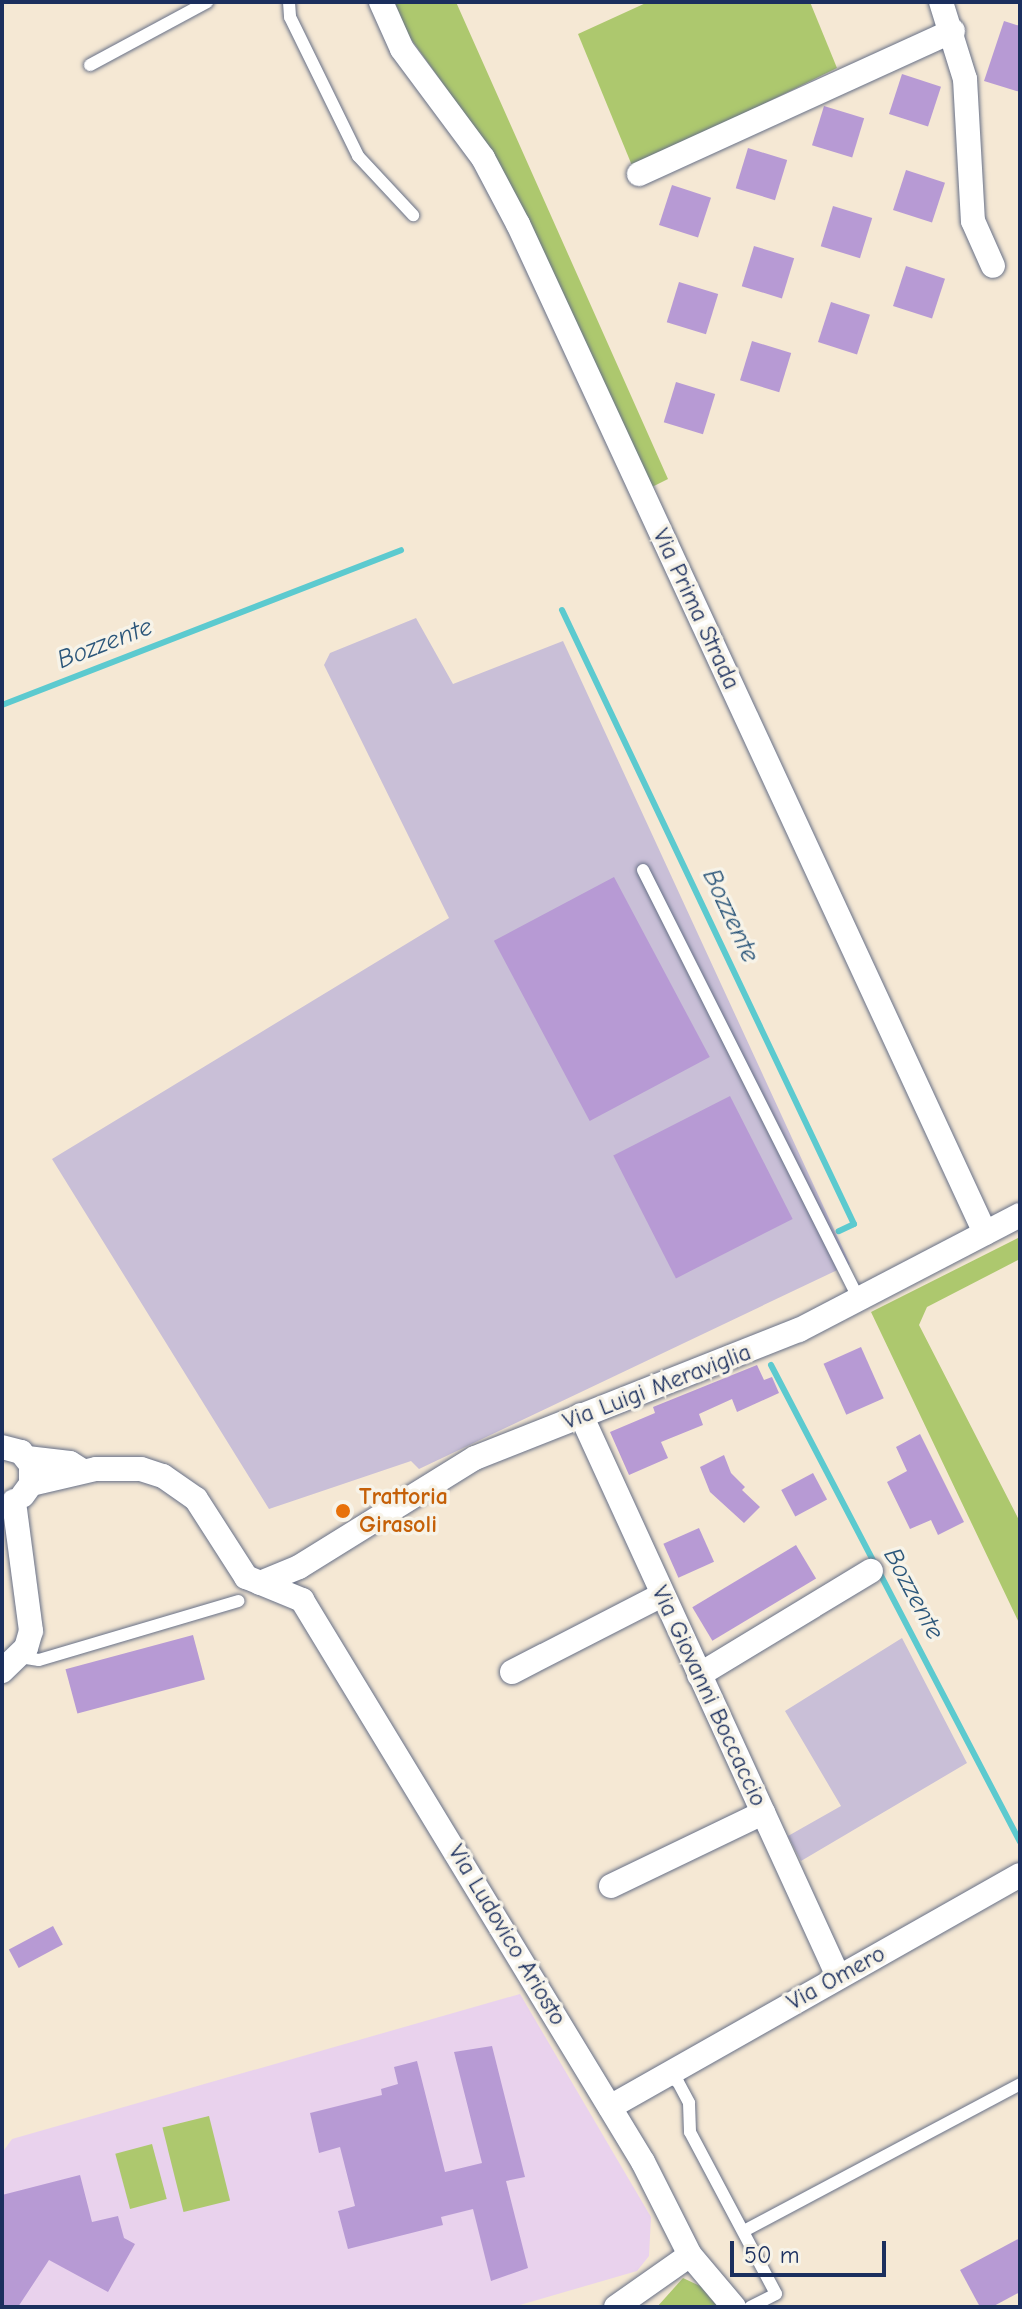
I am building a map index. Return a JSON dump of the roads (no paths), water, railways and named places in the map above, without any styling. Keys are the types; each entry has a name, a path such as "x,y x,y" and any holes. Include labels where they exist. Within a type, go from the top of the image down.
{"street":[{"name":"Via Prima Strada","path":"381,2 402,49 483,158 518,224 985,1233"},
{"path":"941,2 953,31 965,79 973,221 993,266"},
{"path":"639,174 953,31"},
{"name":"Via Luigi Meraviglia","path":"260,1583 299,1567 382,1511 484,1454 742,1355 1020,1215"},
{"name":"Via Giovanni Boccaccio","path":"581,1415 838,1976"},
{"path":"2,1446 27,1458 70,1463 81,1470 141,1469 181,1486 196,1499 240,1570 260,1583 302,1600 299,1567"},
{"path":"11,1664 29,1643 31,1618 16,1496 27,1458"},
{"path":"16,1496 71,1478 81,1470"},
{"path":"699,1675 871,1571"},
{"path":"512,1672 662,1595"},
{"name":"Via Ludovico Ariosto","path":"302,1600 643,2162 690,2255 734,2307"},
{"path":"611,1886 763,1813"},
{"name":"Via Omero","path":"610,2107 1020,1875"},
{"path":"643,2162 635,2116 659,2078"},
{"path":"616,2307 690,2255"}],"lane":[{"path":"90,65 207,2"},
{"path":"289,2 290,17 358,156 413,215"},
{"path":"643,870 858,1298"},
{"path":"11,1664 39,1660 238,1601"},
{"path":"659,2078 678,2082 689,2103 690,2132 776,2294 750,2307"},
{"path":"744,2231 1020,2084"}],"waterway":[{"name":"Bozzente","path":"2,705 401,550"},
{"name":"Bozzente","path":"562,610 854,1224 839,1231"},
{"name":"Bozzente","path":"771,1365 1020,1842"}],"place":[{"name":"Trattoria Girasoli","path":"343,1511"}]}
